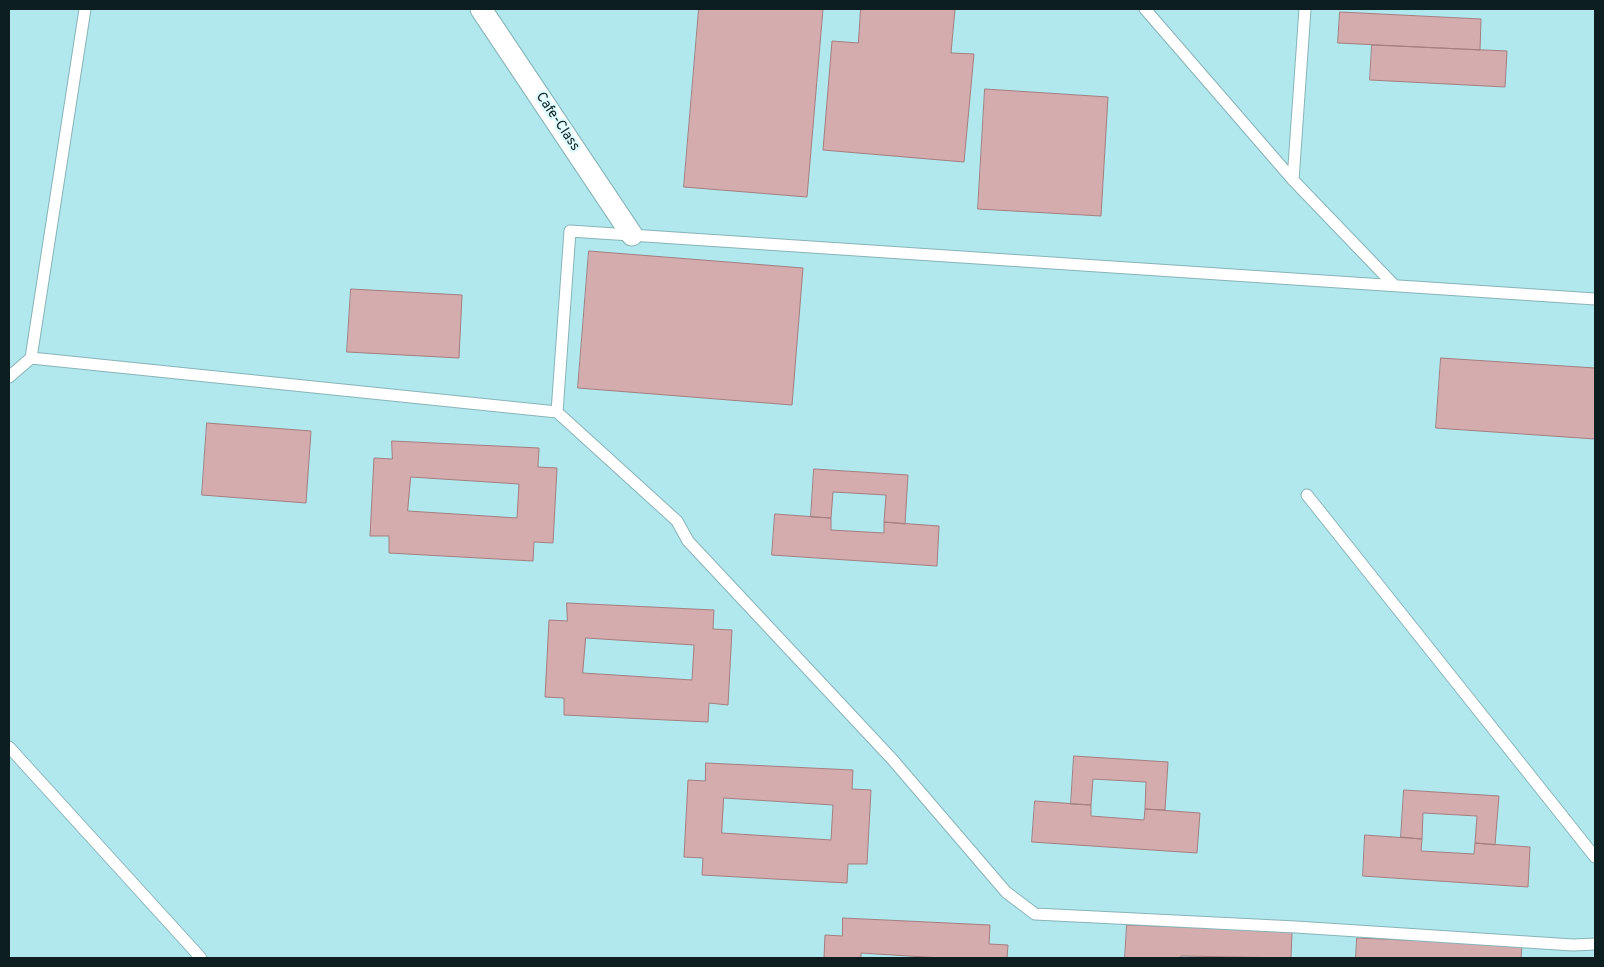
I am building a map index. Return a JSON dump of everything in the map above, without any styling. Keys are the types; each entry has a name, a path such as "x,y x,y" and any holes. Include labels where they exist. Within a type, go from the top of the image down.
{"street":[{"name":"Cafe-Class","path":"481,9 632,235"}],"lane":[{"path":"9,376 31,358 85,9"},
{"path":"1145,9 1293,180 1394,285"},
{"path":"1293,180 1305,9"},
{"path":"556,412 570,231 1595,298"},
{"path":"31,358 556,412 677,521 688,542 892,759 1006,892 1035,914 1573,945 1595,944"},
{"path":"1307,495 1595,857"},
{"path":"9,748 201,958"}],"shaded area":[{"path":"9,9 1595,9 1595,958 9,958"}],"building":[{"path":"699,9 823,9 807,197 684,187"},
{"path":"861,9 955,9 951,53 974,54 964,162 823,150 832,41 858,43"},
{"path":"1340,12 1481,19 1480,50 1338,43"},
{"path":"1372,45 1507,51 1505,87 1370,80"},
{"path":"985,89 1108,97 1101,216 978,209"},
{"path":"589,251 803,268 792,405 578,388"},
{"path":"351,289 462,295 459,358 347,352"},
{"path":"1441,358 1595,368 1595,439 1436,428"},
{"path":"207,423 311,431 306,503 202,495"},
{"path":"392,441 539,448 538,467 557,468 553,543 534,542 533,561 389,553 389,536 370,536 374,458 392,459","holes":["411,477 519,484 517,518 408,511"]},
{"path":"814,469 908,475 905,524 884,522 886,495 833,492 831,518 811,517"},
{"path":"775,514 831,518 831,530 884,533 884,522 939,526 937,566 772,555"},
{"path":"567,603 714,610 713,629 732,630 728,705 709,703 708,722 564,715 564,698 545,697 549,620 567,621","holes":["586,638 694,645 692,680 583,673"]},
{"path":"1074,756 1168,762 1165,810 1145,809 1146,782 1093,779 1091,805 1071,804"},
{"path":"706,763 853,770 852,789 871,790 867,864 848,864 847,883 702,875 703,858 684,857 688,780 705,781","holes":["724,798 833,805 831,840 722,833"]},
{"path":"1404,790 1499,796 1495,845 1475,843 1477,816 1423,813 1422,839 1401,837"},
{"path":"1035,801 1091,805 1091,816 1144,820 1145,809 1200,813 1197,853 1032,842"},
{"path":"1365,835 1422,839 1421,851 1474,854 1475,843 1530,847 1528,887 1363,876"},
{"path":"843,918 990,925 989,944 1008,945 1007,958 941,958 861,953 861,958 824,958 825,935 842,936"},
{"path":"1127,925 1292,931 1291,958 1181,956 1180,958 1125,958"},
{"path":"1357,938 1522,945 1521,958 1356,958"}]}
